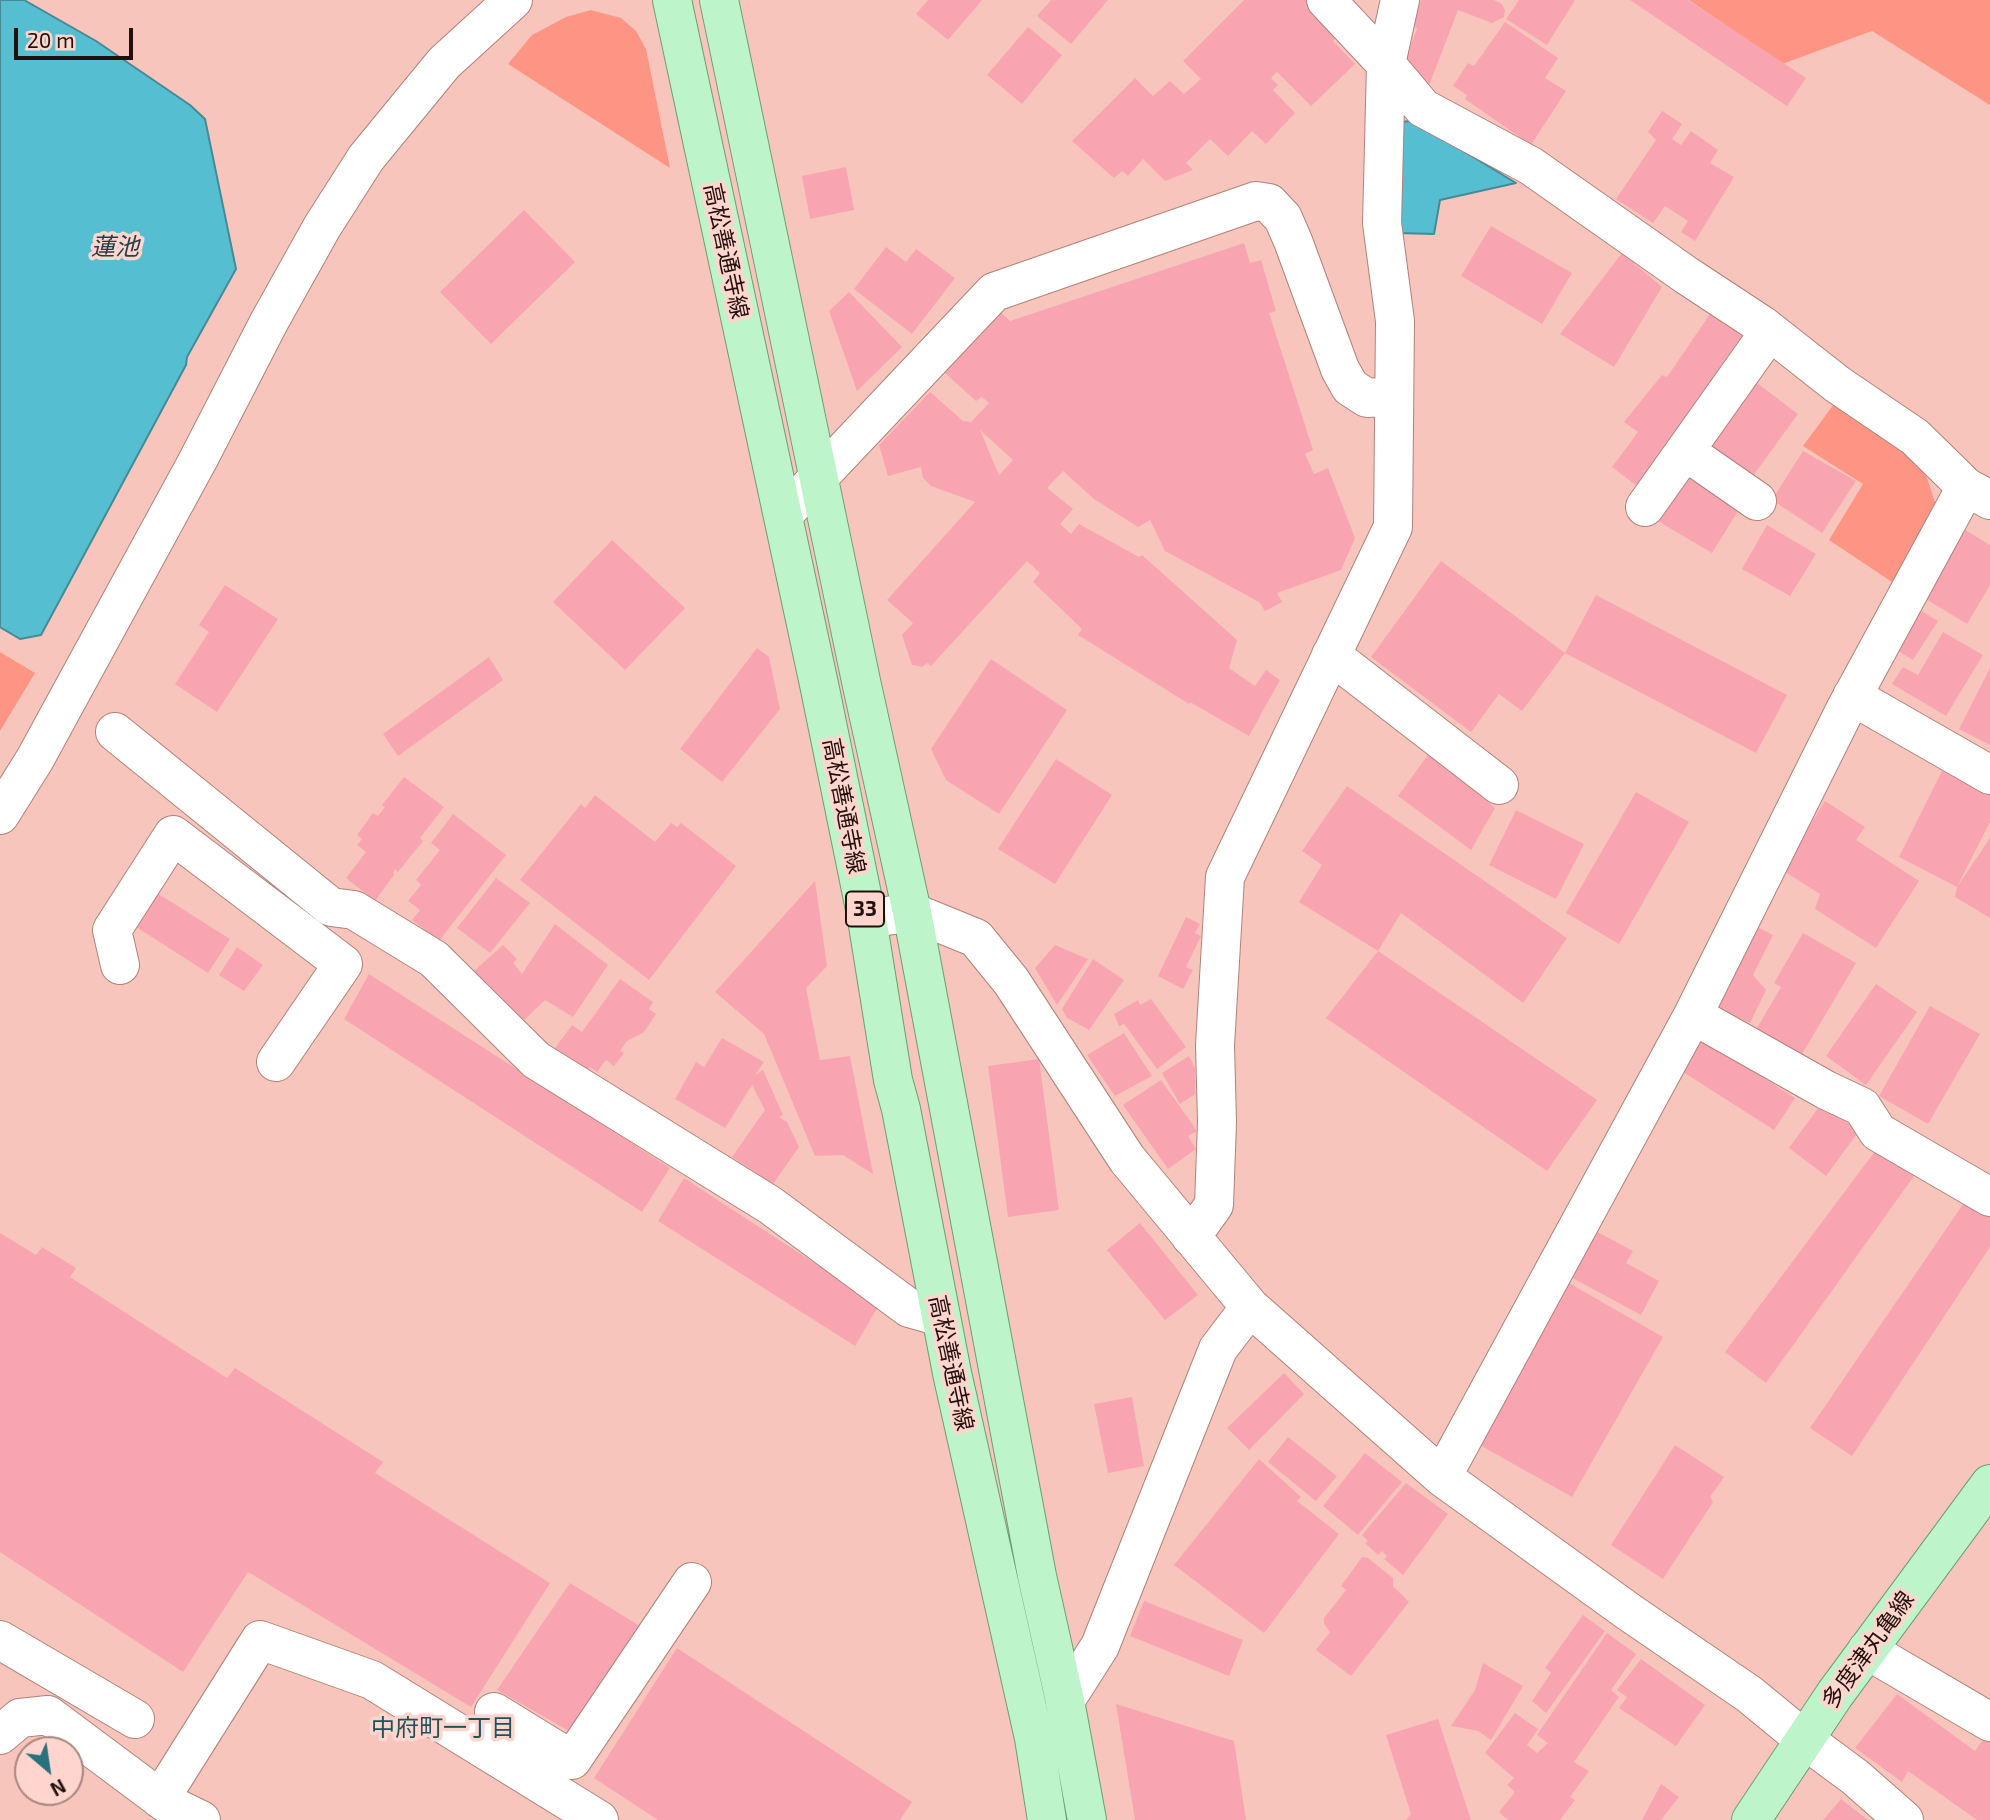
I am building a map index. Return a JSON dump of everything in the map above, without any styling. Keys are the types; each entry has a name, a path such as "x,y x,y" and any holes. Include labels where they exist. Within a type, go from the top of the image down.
{"main road":[{"name":"高松善通寺線","path":"672,0 867,919 893,1080 941,1317 1034,1738 1044,1818"},
{"name":"高松善通寺線","path":"719,0 912,912 1037,1576 1065,1701 1087,1820"},
{"name":"多度津丸亀線","path":"1751,1820 1835,1694 1990,1484"}],"street":[{"path":"0,815 35,758 322,227 366,158 444,63 513,0"},
{"path":"1326,0 1423,108 1531,166 1770,331 1837,384 1915,437 1978,494 1852,696 1693,1015 1442,1478"},
{"path":"1191,1237 1214,1205 1217,1122 1215,1045 1225,877 1393,527 1395,321 1382,223 1386,64 1400,0"},
{"path":"783,516 994,292 1256,201 1269,203 1283,218 1340,369 1350,387 1367,398 1394,396"},
{"path":"1645,507 1770,331"},
{"path":"1685,451 1757,501"},
{"path":"1331,655 1499,785"},
{"path":"1852,696 1990,775"},
{"path":"115,732 331,907 354,909 434,959 536,1060 771,1205 909,1308 941,1317"},
{"path":"120,965 111,930 173,835 343,964 276,1062"},
{"path":"867,919 912,912 976,938 1012,981 1127,1160 1250,1307 1442,1478 1749,1694 1855,1777 1904,1820"},
{"path":"1693,1015 1826,1090 1862,1107 1878,1132 1990,1197"},
{"path":"1065,1701 1100,1646 1218,1349 1250,1307"},
{"path":"494,1712 572,1760 692,1582"},
{"path":"0,1640 135,1720"},
{"path":"160,1799 260,1640 372,1681 599,1820"},
{"path":"1867,1650 1990,1722"},
{"path":"0,1735 20,1718 48,1715 160,1799 201,1820"}],"shaded area":[{"path":"1689,0 1990,0 1990,105 1872,31 1782,64"},
{"path":"591,10 621,18 636,31 646,49 670,168 508,64 532,35 566,17"},
{"path":"1834,404 1923,466 1937,508 1898,586 1829,540 1863,484 1803,446"},
{"path":"0,652 35,673 0,731"}],"water":[{"name":"蓮池","path":"0,0 24,0 96,41 190,105 205,119 236,269 41,635 20,639 0,627"},
{"path":"1411,121 1516,183 1440,200 1434,234 1397,233 1400,122"}],"building":[{"path":"928,0 982,0 948,40 916,14"},
{"path":"1051,0 1108,0 1071,44 1037,16"},
{"path":"1244,0 1306,0 1339,34 1333,41 1355,64 1311,106 1277,72 1271,78 1278,85 1273,90 1295,113 1266,144 1252,131 1228,156 1210,139 1186,163 1193,170 1165,181 1143,159 1128,176 1122,171 1114,178 1072,141 1135,78 1153,96 1170,81 1184,94 1201,79 1183,61"},
{"path":"1421,0 1494,0 1502,4 1505,10 1504,17 1492,23 1458,10 1428,88 1404,62 1417,29 1413,23"},
{"path":"1519,0 1575,0 1547,45 1506,19"},
{"path":"1630,0 1688,0 1806,78 1787,106"},
{"path":"1505,22 1558,58 1545,78 1566,91 1531,145 1465,99 1467,95 1453,86 1468,63 1474,66"},
{"path":"1028,27 1062,55 1022,104 987,75"},
{"path":"1662,111 1682,124 1672,139 1681,145 1691,131 1718,150 1710,163 1734,177 1695,241 1681,232 1688,221 1665,206 1653,223 1616,199 1656,140 1648,132"},
{"path":"846,167 854,210 810,219 802,176"},
{"path":"524,210 575,262 491,344 440,292"},
{"path":"1491,226 1572,273 1542,324 1461,276"},
{"path":"1244,243 1250,263 1261,260 1276,311 1269,313 1313,450 1305,454 1314,474 1328,468 1355,538 1341,570 1277,593 1282,602 1265,611 1259,602 1165,551 1150,520 1138,527 1094,499 1063,471 1047,488 1073,509 1060,524 1071,534 1079,524 1139,557 1142,555 1237,640 1229,668 1255,686 1266,670 1280,680 1249,736 1190,702 1189,704 1078,635 1082,629 1033,582 1040,573 1027,561 931,666 927,663 922,667 912,665 902,635 913,623 887,600 975,502 931,486 923,478 921,467 888,476 879,445 930,392 963,421 971,422 989,403 982,397 976,401 936,365 993,305 1010,321","holes":["980,430 1013,460 999,475"]},
{"path":"886,247 906,262 916,249 955,278 912,334 854,289"},
{"path":"1622,253 1662,287 1614,367 1560,334"},
{"path":"849,292 902,347 857,391 829,311"},
{"path":"1710,314 1742,336 1637,486 1612,467 1638,432 1624,422 1662,375 1667,377"},
{"path":"1757,383 1798,414 1750,480 1708,448"},
{"path":"1803,451 1856,481 1822,533 1772,500"},
{"path":"1689,474 1740,508 1712,553 1656,520"},
{"path":"1767,525 1816,554 1790,596 1742,569"},
{"path":"1962,528 1990,545 1990,585 1967,624 1921,596"},
{"path":"612,540 685,608 625,670 553,602"},
{"path":"1441,561 1565,653 1522,711 1499,694 1471,732 1371,657"},
{"path":"225,585 278,619 217,712 175,684 209,632 199,625"},
{"path":"1596,595 1787,695 1756,753 1565,653"},
{"path":"1920,610 1938,621 1913,660 1895,649"},
{"path":"1943,632 1983,655 1946,716 1892,684 1903,667 1918,675"},
{"path":"757,648 769,657 780,709 722,782 680,749"},
{"path":"489,657 503,680 398,756 383,734"},
{"path":"991,659 1067,710 999,814 946,780 931,749"},
{"path":"1990,668 1990,745 1959,729"},
{"path":"1430,752 1495,808 1471,850 1398,796"},
{"path":"1056,759 1112,795 1055,884 998,849"},
{"path":"1942,771 1990,795 1990,822 1957,887 1899,857"},
{"path":"404,777 444,807 420,838 423,841 398,872 395,869 394,875 375,901 346,878 366,852 357,845 362,839 357,835 373,813 378,816 385,807 382,805"},
{"path":"1347,786 1567,938 1523,1003 1401,913 1378,951 1299,902 1322,865 1302,851"},
{"path":"1636,792 1689,822 1619,944 1566,913"},
{"path":"595,795 655,842 671,823 677,827 681,823 736,866 649,980 520,880 581,804 585,808"},
{"path":"1825,801 1865,827 1856,840 1919,881 1876,948 1815,909 1820,894 1782,870"},
{"path":"1516,810 1584,844 1556,899 1489,865"},
{"path":"453,814 506,855 439,941 412,920 420,910 408,901 421,885 416,880 440,850 431,843"},
{"path":"1990,838 1990,918 1955,897 1957,887"},
{"path":"496,878 530,903 490,953 457,928"},
{"path":"815,881 827,966 806,988 820,1060 850,1056 873,1174 843,1155 815,1156 764,1034 715,992"},
{"path":"154,891 230,939 208,973 133,925"},
{"path":"1186,917 1200,924 1195,933 1201,936 1186,967 1193,970 1183,989 1158,976"},
{"path":"555,924 608,965 573,1017 545,1000 524,1020 474,971 503,945 517,959 513,963 522,974"},
{"path":"1753,925 1773,935 1753,975 1766,990 1750,1023 1714,1007"},
{"path":"1803,933 1856,963 1802,1054 1757,1028 1781,987 1774,983"},
{"path":"1055,945 1088,959 1057,1005 1035,968"},
{"path":"237,947 263,965 244,991 219,975"},
{"path":"1378,951 1597,1100 1547,1171 1326,1018"},
{"path":"1093,959 1124,980 1089,1030 1067,1018 1062,1009"},
{"path":"369,974 670,1168 642,1212 344,1019"},
{"path":"620,979 653,1002 649,1009 656,1014 644,1032 627,1041 620,1051 624,1053 614,1066 606,1060 597,1072 590,1067 584,1075 552,1052 572,1025 582,1032"},
{"path":"1876,984 1917,1012 1866,1085 1826,1056"},
{"path":"1151,999 1186,1047 1157,1069 1124,1024 1119,1026 1114,1014 1138,1000 1140,1005"},
{"path":"1930,1006 1980,1034 1928,1124 1879,1096"},
{"path":"1124,1033 1152,1076 1115,1096 1087,1055"},
{"path":"722,1038 764,1062 755,1075 763,1070 783,1115 779,1117 787,1122 799,1147 773,1184 732,1157 765,1110 752,1085 725,1128 675,1099 696,1062 704,1067"},
{"path":"1701,1038 1795,1098 1774,1130 1680,1070"},
{"path":"1189,1056 1195,1068 1195,1094 1180,1104 1162,1073"},
{"path":"1039,1059 1059,1210 1008,1217 988,1066"},
{"path":"1161,1080 1197,1131 1188,1136 1196,1149 1168,1169 1123,1105"},
{"path":"1821,1104 1859,1131 1826,1176 1789,1148"},
{"path":"1881,1143 1919,1169 1766,1383 1725,1352"},
{"path":"684,1178 879,1305 855,1346 658,1221"},
{"path":"1968,1197 1990,1212 1990,1247 1852,1456 1810,1428"},
{"path":"1140,1223 1198,1295 1165,1320 1107,1250"},
{"path":"1590,1228 1633,1251 1626,1263 1659,1281 1641,1315 1565,1274"},
{"path":"0,1233 36,1255 42,1247 76,1268 70,1277 227,1378 235,1368 383,1462 375,1473 550,1583 471,1707 248,1572 183,1672 0,1552"},
{"path":"1562,1279 1663,1337 1572,1497 1471,1440"},
{"path":"1284,1373 1304,1394 1249,1450 1227,1428"},
{"path":"1132,1397 1144,1466 1108,1473 1094,1404"},
{"path":"1288,1437 1337,1476 1316,1501 1268,1462"},
{"path":"1675,1445 1724,1477 1710,1497 1713,1502 1663,1579 1611,1545"},
{"path":"1365,1453 1402,1482 1358,1535 1323,1506"},
{"path":"1259,1459 1301,1497 1297,1501 1339,1534 1264,1633 1174,1565"},
{"path":"1406,1483 1448,1514 1403,1575 1384,1559 1387,1556 1382,1551 1378,1555 1365,1543 1368,1541 1362,1535"},
{"path":"1362,1557 1368,1558 1393,1578 1393,1586 1409,1602 1351,1676 1316,1650 1330,1632 1324,1624 1324,1618 1346,1590 1341,1586"},
{"path":"570,1583 640,1626 569,1731 497,1690"},
{"path":"1144,1601 1243,1640 1229,1676 1130,1636"},
{"path":"1583,1615 1605,1631 1546,1713 1532,1701 1551,1673 1545,1668"},
{"path":"1607,1633 1636,1654 1611,1690 1619,1697 1574,1762 1589,1771 1570,1797 1575,1800 1560,1820 1508,1820 1499,1812 1515,1792 1507,1785 1514,1778 1485,1753 1515,1713 1538,1729 1527,1745 1537,1753 1548,1743 1537,1735"},
{"path":"677,1648 912,1802 900,1820 658,1820 594,1778"},
{"path":"1641,1659 1705,1705 1676,1746 1619,1708 1627,1697 1617,1690"},
{"path":"1483,1663 1523,1686 1491,1740 1478,1731 1451,1726 1475,1690"},
{"path":"1897,1694 1975,1751 1987,1734 1990,1736 1990,1820 1977,1820 1908,1771 1902,1782 1855,1748"},
{"path":"1116,1704 1234,1741 1246,1820 1135,1820"},
{"path":"1438,1719 1471,1820 1406,1820 1411,1814 1386,1735"},
{"path":"1661,1784 1679,1797 1661,1820 1642,1820"},
{"path":"1841,1799 1868,1820 1823,1820"}],"district":[{"name":"中府町一丁目","path":"443,1728"}]}
